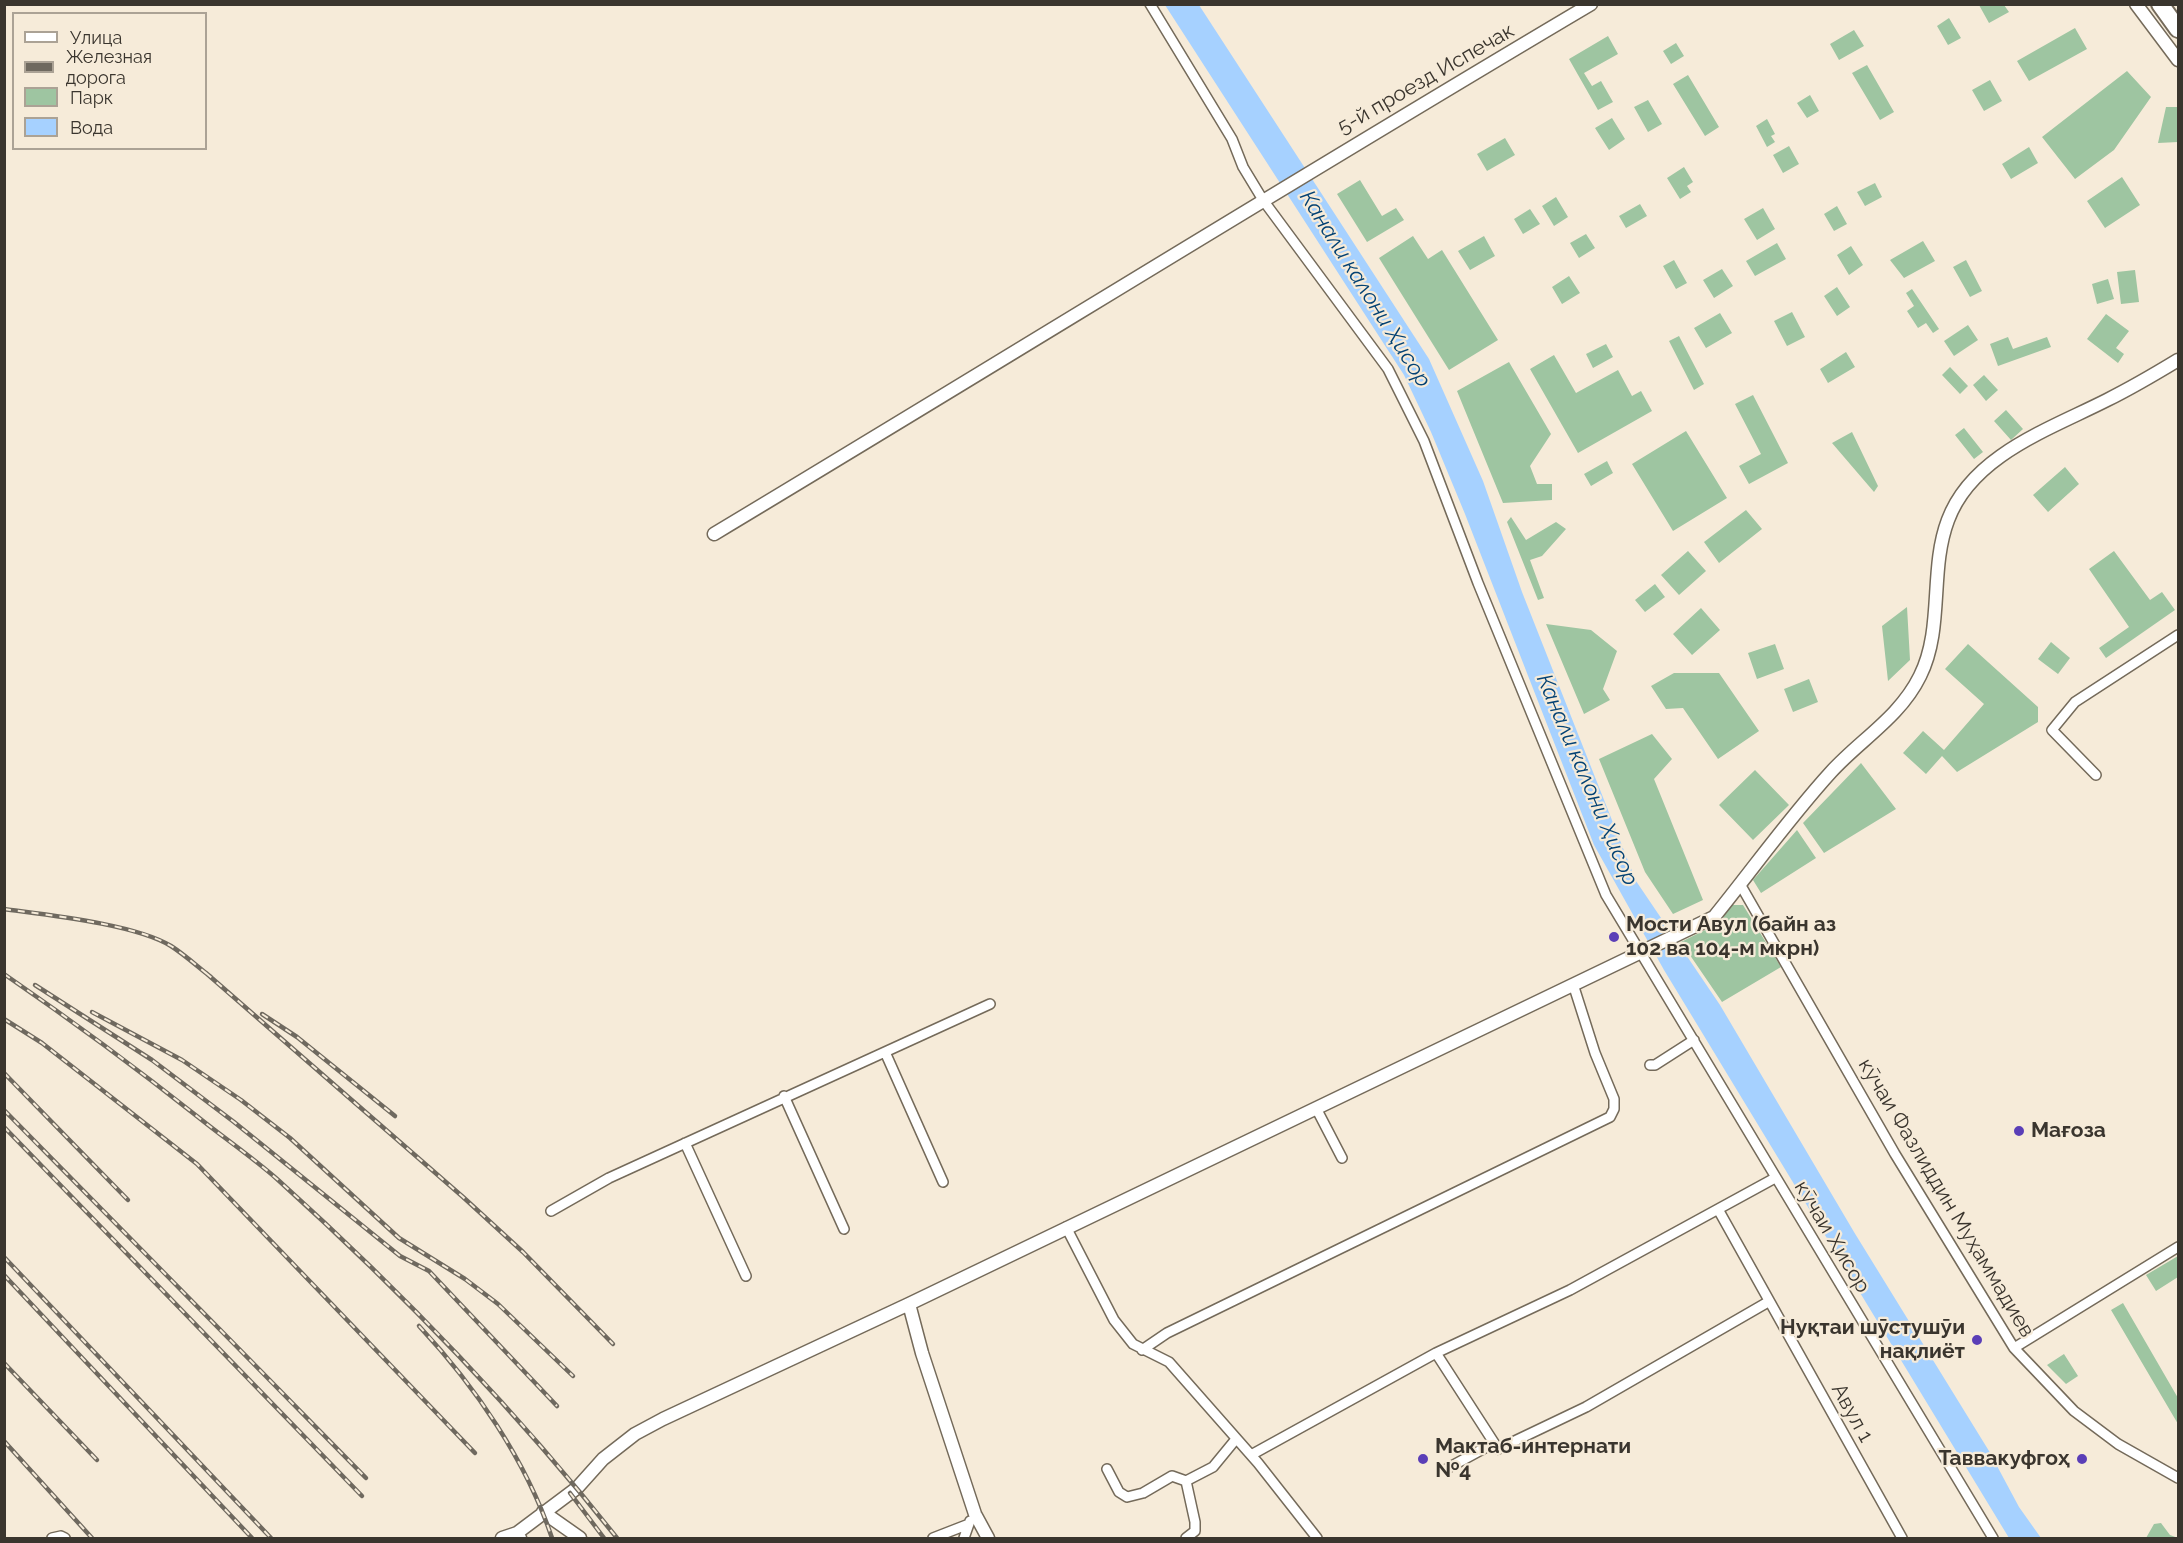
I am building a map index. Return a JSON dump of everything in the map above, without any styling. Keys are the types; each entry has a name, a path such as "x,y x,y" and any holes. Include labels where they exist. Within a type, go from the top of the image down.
{"highway":[{"path":"2160,4 2178,29"}],"street":[{"name":"кӯчаи Ҳисор","path":"1149,4 1232,139 1243,167 1268,196 1388,369 1424,441 1478,583 1593,866 1640,954 1694,1040 1993,1539"},
{"name":"5-й проезд Испечак","path":"714,534 1311,169 1591,4"},
{"path":"2136,4 2178,60"},
{"path":"502,1539 519,1536 543,1512 577,1488 603,1459 635,1434 1714,917 1803,803 1847,755 1902,705 1921,676 1931,646 1940,555 1947,520 1964,491 2007,452 2178,360"},
{"path":"2096,775 2052,730 2075,702 2178,635"},
{"name":"кӯчаи Фазлиддин Муҳаммадиев","path":"1740,884 1895,1154 2014,1348 2074,1411 2118,1444 2178,1478"},
{"path":"1142,1350 1167,1333 1610,1117 1614,1109 1614,1099 1594,1053 1573,984"},
{"path":"551,1211 609,1178 784,1096 990,1004"},
{"path":"1650,1065 1655,1065 1694,1040"},
{"path":"885,1052 944,1182"},
{"path":"784,1096 844,1229"},
{"path":"1316,1108 1342,1158"},
{"path":"685,1143 746,1276"},
{"path":"1251,1455 1436,1353 1570,1290 1692,1223 1719,1211 1775,1178"},
{"name":"Авул 1","path":"1719,1211 1902,1539"},
{"path":"1066,1227 1114,1320 1142,1350 1169,1362 1251,1455 1314,1534 1303,1539"},
{"path":"2014,1348 2178,1247"},
{"path":"1436,1353 1498,1449 1586,1407 1768,1302"},
{"path":"909,1304 972,1519 988,1539"},
{"path":"1107,1469 1119,1492 1127,1497 1143,1493 1172,1476 1186,1481 1213,1467 1236,1439"},
{"path":"1448,1468 1494,1443"},
{"path":"1186,1481 1196,1522 1195,1531 1186,1539"},
{"path":"543,1512 580,1539"},
{"path":"933,1539 972,1519"},
{"path":"964,1539 972,1519"},
{"path":"52,1539 61,1536 65,1539"}],"green space":[{"path":"1979,5 2004,5 2009,12 1989,23"},
{"path":"1949,18 1961,38 1948,45 1937,26"},
{"path":"2075,28 2087,49 2029,81 2017,61"},
{"path":"1854,30 1864,46 1839,60 1830,44"},
{"path":"1608,36 1618,54 1584,73 1592,86 1601,81 1613,102 1598,110 1569,59"},
{"path":"1676,43 1684,56 1671,64 1663,51"},
{"path":"1867,65 1894,112 1880,120 1852,73"},
{"path":"2127,71 2151,97 2114,150 2075,179 2042,137"},
{"path":"1688,75 1719,127 1705,136 1673,84"},
{"path":"1990,80 2002,101 1984,111 1972,90"},
{"path":"1810,95 1819,111 1807,118 1797,103"},
{"path":"1648,100 1662,124 1648,132 1634,107"},
{"path":"2166,107 2178,107 2178,142 2158,143"},
{"path":"1612,118 1625,139 1609,150 1595,128"},
{"path":"1767,119 1775,134 1771,136 1775,142 1767,147 1756,126"},
{"path":"1505,138 1515,155 1487,171 1477,154"},
{"path":"1789,146 1799,164 1783,173 1773,155"},
{"path":"2029,147 2038,163 2011,179 2002,164"},
{"path":"1684,167 1693,182 1687,186 1691,192 1680,199 1667,178"},
{"path":"2122,177 2140,205 2105,228 2087,201"},
{"path":"1360,180 1382,216 1396,208 1404,220 1367,242 1337,194"},
{"path":"1875,183 1882,197 1865,206 1857,192"},
{"path":"1556,197 1568,217 1554,226 1542,206"},
{"path":"1640,204 1647,216 1626,228 1619,216"},
{"path":"1837,206 1847,224 1834,231 1824,214"},
{"path":"1763,208 1775,229 1757,240 1744,219"},
{"path":"1530,209 1540,224 1523,234 1514,219"},
{"path":"1586,234 1595,248 1579,258 1570,243"},
{"path":"1413,236 1428,259 1442,250 1498,340 1449,370 1379,258"},
{"path":"1484,236 1495,256 1470,270 1458,251"},
{"path":"1923,241 1935,261 1904,278 1890,260"},
{"path":"1777,243 1786,259 1755,276 1746,261"},
{"path":"1851,246 1863,265 1849,275 1837,255"},
{"path":"1674,260 1687,283 1676,289 1663,266"},
{"path":"1966,260 1982,291 1970,297 1953,267"},
{"path":"1722,269 1733,286 1714,298 1703,280"},
{"path":"2135,270 2139,302 2121,304 2117,272"},
{"path":"1569,276 1580,293 1562,304 1552,287"},
{"path":"2108,279 2114,299 2097,304 2092,284"},
{"path":"1837,287 1850,307 1837,316 1824,296"},
{"path":"1912,289 1939,329 1933,333 1926,323 1918,328 1907,311 1914,306 1906,293"},
{"path":"1792,312 1805,337 1787,346 1774,321"},
{"path":"1720,313 1732,333 1706,348 1694,328"},
{"path":"2106,314 2129,331 2116,348 2124,354 2118,363 2087,339"},
{"path":"1968,325 1978,340 1954,356 1944,341"},
{"path":"1679,336 1704,384 1694,390 1669,341"},
{"path":"2008,337 2013,349 2047,337 2051,347 1998,366 1990,344"},
{"path":"1606,344 1613,357 1593,368 1586,354"},
{"path":"1846,352 1855,367 1828,383 1820,369"},
{"path":"1554,355 1576,393 1618,370 1632,396 1641,391 1652,411 1578,453 1530,369"},
{"path":"1509,362 1551,434 1530,466 1537,484 1552,484 1552,500 1503,503 1457,391"},
{"path":"1950,367 1968,386 1960,394 1942,375"},
{"path":"1984,375 1998,390 1986,401 1973,385"},
{"path":"1753,395 1788,463 1749,484 1739,466 1761,454 1735,404"},
{"path":"2006,410 2023,429 2011,440 1994,421"},
{"path":"1964,428 1983,452 1974,459 1955,435"},
{"path":"1686,431 1727,498 1673,531 1632,464"},
{"path":"1852,432 1878,486 1874,492 1832,443"},
{"path":"1607,461 1613,473 1591,486 1584,474"},
{"path":"2065,467 2079,484 2048,512 2033,495"},
{"path":"1746,510 1762,529 1719,563 1704,542"},
{"path":"1511,517 1526,540 1556,522 1566,529 1542,556 1530,560 1544,598 1538,600 1507,522"},
{"path":"1688,551 1706,571 1679,595 1661,575"},
{"path":"2114,551 2150,600 2162,592 2175,610 2106,658 2099,648 2129,627 2089,569"},
{"path":"1655,584 1665,597 1645,612 1635,600"},
{"path":"1907,607 1910,660 1888,681 1882,626"},
{"path":"1701,608 1720,630 1692,655 1673,634"},
{"path":"1546,624 1591,630 1617,651 1603,689 1610,700 1584,714"},
{"path":"2051,642 2070,658 2058,674 2038,659"},
{"path":"1775,644 1784,669 1757,679 1748,653"},
{"path":"1968,644 2038,707 2038,722 1957,772 1942,756 1926,774 1903,753 1923,731 1944,750 1984,704 1945,669"},
{"path":"1674,673 1719,673 1759,731 1718,759 1683,708 1666,709 1651,686"},
{"path":"1809,679 1818,702 1793,712 1784,689"},
{"path":"1652,734 1672,759 1654,779 1703,900 1673,914 1645,872 1599,759"},
{"path":"1861,763 1896,809 1824,853 1803,823"},
{"path":"1755,770 1789,805 1753,840 1719,805"},
{"path":"1797,830 1816,858 1761,893 1753,880"},
{"path":"1732,905 1743,905 1781,967 1722,1002 1681,942 1719,923"},
{"path":"2178,1256 2178,1277 2156,1291 2146,1275"},
{"path":"2123,1303 2178,1398 2178,1424 2111,1310"},
{"path":"2064,1354 2078,1376 2066,1384 2047,1365"},
{"path":"2161,1523 2170,1535 2178,1538 2146,1538 2154,1524"}],"water":[{"name":"Канали калони Ҳисор","path":"1165,5 1199,5 1429,359 1483,481 1522,592 1636,881 1720,1005 1854,1232 1989,1451 2019,1507 2041,1538 2009,1538 1664,970 1594,845 1465,514 1431,432 1404,375"}],"railway":[{"path":"4,909 114,926 155,938 171,946 211,977"},
{"path":"206,973 463,1197 523,1252 613,1344"},
{"path":"4,974 151,1080 248,1155 323,1221 411,1307 497,1397 617,1538"},
{"path":"35,985 152,1060 234,1122 400,1256 429,1271 557,1406"},
{"path":"92,1012 182,1060 241,1100 290,1138 399,1238 465,1279 498,1304 573,1376"},
{"path":"262,1014 297,1037 395,1116"},
{"path":"4,1019 42,1043 197,1164 475,1453"},
{"path":"4,1073 128,1200"},
{"path":"4,1110 366,1478"},
{"path":"4,1127 362,1496"},
{"path":"4,1257 271,1538"},
{"path":"4,1275 252,1538"},
{"path":"419,1326 460,1373 497,1425 528,1480 552,1538"},
{"path":"4,1363 97,1460"},
{"path":"4,1441 92,1538"},
{"path":"570,1493 604,1538"}],"place":[{"name":"Мости Авул (байн аз 102 ва 104-м мкрн)","path":"1614,937"},
{"name":"Мағоза","path":"2019,1131"},
{"name":"Нуқтаи шӯстушӯи нақлиёт","path":"1977,1340"},
{"name":"Мактаб-интернати №4","path":"1423,1459"},
{"name":"Таввакуфгоҳ","path":"2082,1459"}]}
